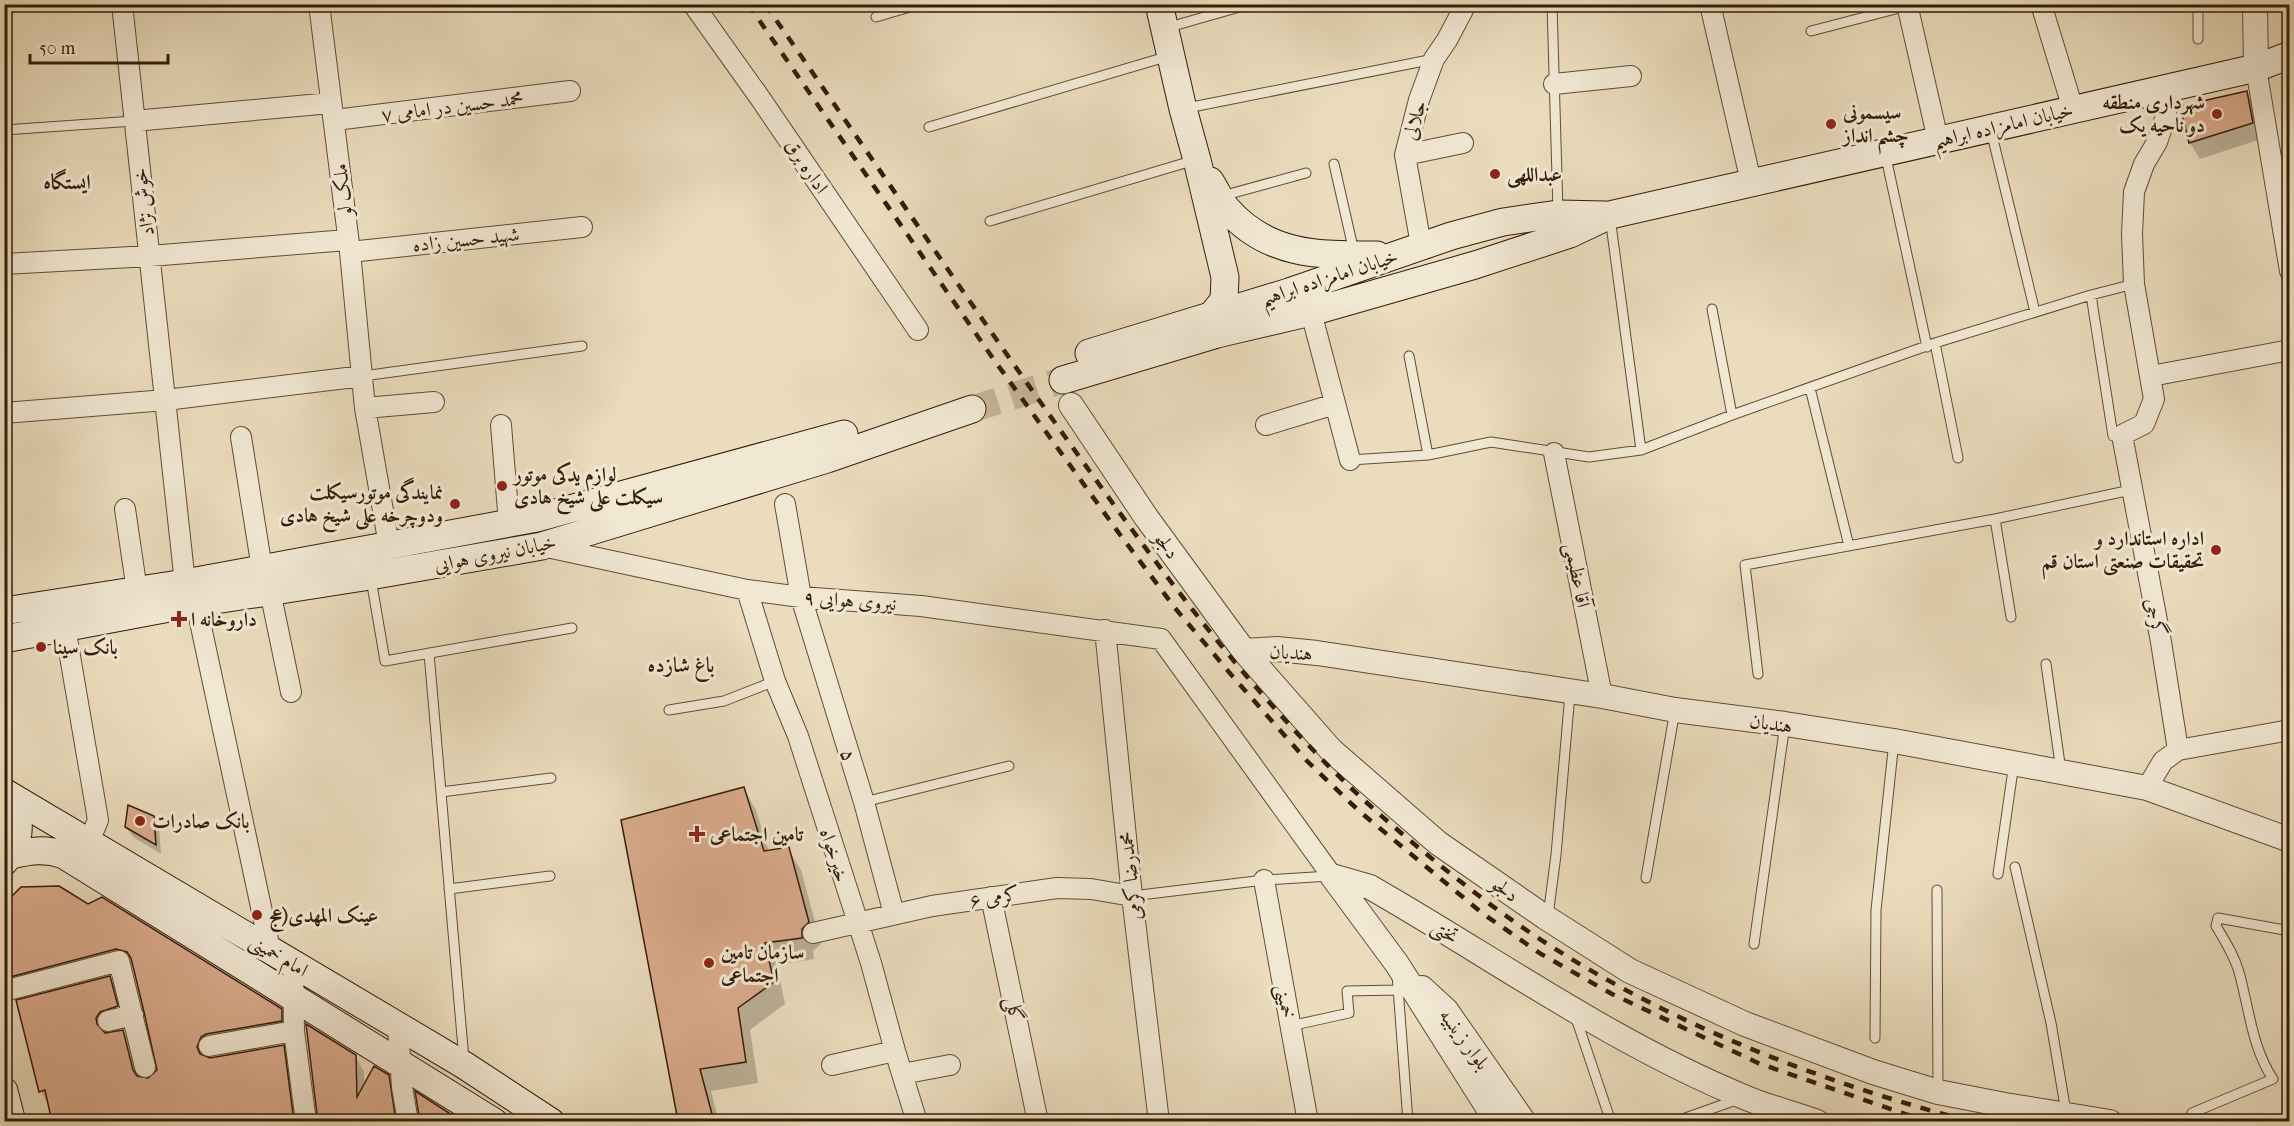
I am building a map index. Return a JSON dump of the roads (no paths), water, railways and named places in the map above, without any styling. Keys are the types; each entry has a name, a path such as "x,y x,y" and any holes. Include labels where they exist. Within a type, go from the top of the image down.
{"main road":[{"path":"1162,17 1226,277 1224,300 1212,315"},
{"name":"خیابان امامزاده ابراهیم","path":"1063,383 1217,334 1311,312 1475,265 1570,234 1610,215 2256,68 2289,55"},
{"path":"1197,160 1226,208 1252,233 1279,245 1305,253 1355,255 1410,250"},
{"name":"خیابان امامزاده ابراهیم","path":"1063,383 1212,315 1289,292 1451,236 1503,222 1558,214 1610,215"},
{"path":"1451,236 1470,236 1478,241 1483,254 1475,265"},
{"name":"خیابان نیروی هوایی","path":"4,639 65,627 191,593 266,580 389,545 537,518 969,402 827,459 542,546 370,576 266,580"},
{"name":"خیابان نیروی هوایی","path":"4,611 136,591 191,593"},
{"path":"4,793 14,806 19,823 18,840 8,859"},
{"name":"امام خمینی","path":"4,793 464,1065 552,1122"},
{"name":"امام خمینی","path":"8,859 35,850 50,850 64,855 494,1122"},
{"path":"4,1091 12,1122"}],"street":[{"name":"خوش نژاد","path":"122,4 166,400 191,593 293,997 294,1031 306,1122"},
{"name":"ملک لو","path":"319,4 349,246 365,408 389,545"},
{"name":"اداره برق","path":"693,4 918,330"},
{"name":"جلالی","path":"1410,250 1405,155 1419,100 1434,59 1466,4"},
{"path":"1710,4 1751,182"},
{"path":"2041,4 2073,109"},
{"path":"2255,4 2256,68 2289,271"},
{"path":"1907,5 1938,140"},
{"path":"1554,84 1631,76"},
{"path":"2122,435 2144,424 2154,399 2134,284 2132,234 2134,192 2166,116 2169,87"},
{"name":"۷ محمد حسین در امامی","path":"134,122 333,111 570,91"},
{"path":"1405,155 1463,143"},
{"name":"شهید حسین زاده","path":"4,264 349,246 582,227"},
{"path":"1311,312 1350,460"},
{"path":"2151,376 2289,350"},
{"path":"4,413 166,400 363,376"},
{"name":"دلجو","path":"1063,383 1146,517 1244,651 1331,750 1438,843 1547,918 1630,971 1745,1024 1873,1072 1938,1092 2110,1122"},
{"path":"365,408 434,402"},
{"path":"1266,425 1335,404"},
{"path":"501,425 508,523"},
{"name":"گرجی","path":"2122,435 2162,642 2178,750"},
{"path":"241,437 266,580 291,692"},
{"name":"آقا عظیمی","path":"1554,453 1602,696"},
{"name":"۵","path":"785,504 801,597 864,802 894,914"},
{"path":"125,509 136,591"},
{"name":"نیروی هوایی ۹","path":"542,546 747,590 801,597 921,606 1161,639 1332,876"},
{"name":"خیرخواه","path":"747,590 775,681 798,736 871,963 917,1122"},
{"path":"65,627 98,820 89,842"},
{"name":"محمدرضا کرمی","path":"1105,630 1132,896 1159,1122"},
{"name":"هندیان","path":"1244,651 1277,649 1317,652 1602,696 1675,710 1894,741 2061,774 2147,788 2289,840"},
{"path":"2147,788 2163,761 2178,750 2289,730"},
{"name":"بلوار زینبیه","path":"1332,876 1396,964 1497,1122"},
{"name":"تختی","path":"1332,876 1370,887 1394,900 1573,1010 1658,1056 1744,1097 1817,1122"},
{"name":"خمینی","path":"1264,880 1308,1122"},
{"name":"کرمی ۶","path":"813,933 932,906 1057,888 1091,888 1132,896"},
{"name":"گلی","path":"991,897 1038,1122"},
{"path":"4,991 119,961 137,1008 146,1067"},
{"name":"بلوار زینبیه","path":"1396,964 1446,1010 1524,1122"},
{"path":"108,1021 137,1008"},
{"path":"398,1028 402,1087 408,1122"},
{"path":"209,1046 294,1031"},
{"path":"832,1065 895,1051"},
{"path":"902,1074 950,1065"}],"lane":[{"path":"876,17 920,4"},
{"path":"1162,17 1250,4"},
{"path":"1552,4 1558,214"},
{"path":"2198,4 2198,39"},
{"path":"1811,31 1907,5"},
{"path":"930,127 1171,55"},
{"path":"1183,109 1434,59"},
{"path":"4,130 134,122"},
{"path":"1990,128 2035,312"},
{"path":"1884,152 1958,458"},
{"path":"990,221 1197,160"},
{"path":"1334,164 1355,255"},
{"path":"1219,196 1306,173"},
{"path":"1610,215 1641,450"},
{"path":"1350,460 1428,455 1491,442 1589,457 1641,450 1732,415 1931,345 2091,295 2134,284"},
{"path":"2091,295 2113,436 2122,435"},
{"path":"1712,309 1732,415"},
{"path":"363,376 582,346"},
{"path":"1409,356 1428,455"},
{"path":"1810,388 1850,546"},
{"path":"1758,674 1745,565 1995,519 2131,490"},
{"path":"1995,519 2012,617"},
{"path":"370,576 384,661 572,628"},
{"path":"429,653 464,1065"},
{"path":"2046,664 2061,774"},
{"path":"669,710 724,701 775,681"},
{"path":"1547,918 1556,855 1570,691"},
{"path":"1646,878 1675,710"},
{"path":"1754,944 1785,724"},
{"path":"1875,1038 1876,910 1894,741"},
{"path":"1998,874 2014,763"},
{"path":"864,802 1009,766"},
{"path":"441,792 551,778"},
{"path":"2015,867 2050,1023 2066,1114"},
{"path":"449,890 550,876"},
{"path":"1132,896 1264,880 1332,876"},
{"path":"1937,890 1938,1092"},
{"path":"2189,1122 2192,1113 2273,1078 2262,1063 2239,971 2231,951 2216,926 2218,918 2289,931"},
{"path":"1396,964 1408,1122"},
{"path":"1290,1026 1349,1013 1347,991 1397,990"},
{"path":"1573,1010 1611,1122"},
{"path":"1674,1122 1744,1097"}],"tunnel":[{"path":"972,409 1063,380"}],"railway":[{"path":"748,4 992,357 1175,608 1307,761 1359,811 1482,913 1541,954 1612,994 1758,1063 1928,1122"},
{"path":"765,4 1011,360 1174,586 1207,629 1277,711 1314,751 1376,811 1487,902 1541,940 1658,1007 1782,1061 1845,1084 1973,1122"}],"place":[{"name":"شهرداری منطقه دو ناحیه یک","path":"2217,114"},
{"name":"سیسمونی چشم انداز","path":"1831,124"},
{"name":"عبداللهی","path":"1495,174"},
{"name":"لوازم یدکی موتور سیکلت علی شیخ هادی","path":"502,486"},
{"name":"نمایندگی موتورسیکلت ودوچرخه علی شیخ هادی","path":"455,504"},
{"name":"اداره استاندارد و تحقیقات صنعتی استان قم","path":"2216,550"},
{"name":"داروخانه ا","path":"179,619"},
{"name":"بانک سینا","path":"41,647"},
{"name":"بانک صادرات","path":"140,821"},
{"name":"تامین اجتماعی","path":"697,834"},
{"name":"عینک المهدی(عج","path":"257,915"},
{"name":"سازمان تامین اجتماعی","path":"709,963"}],"district":[{"name":"ایستگاه","path":"67,182"},
{"name":"باغ شازده","path":"681,665"}]}
